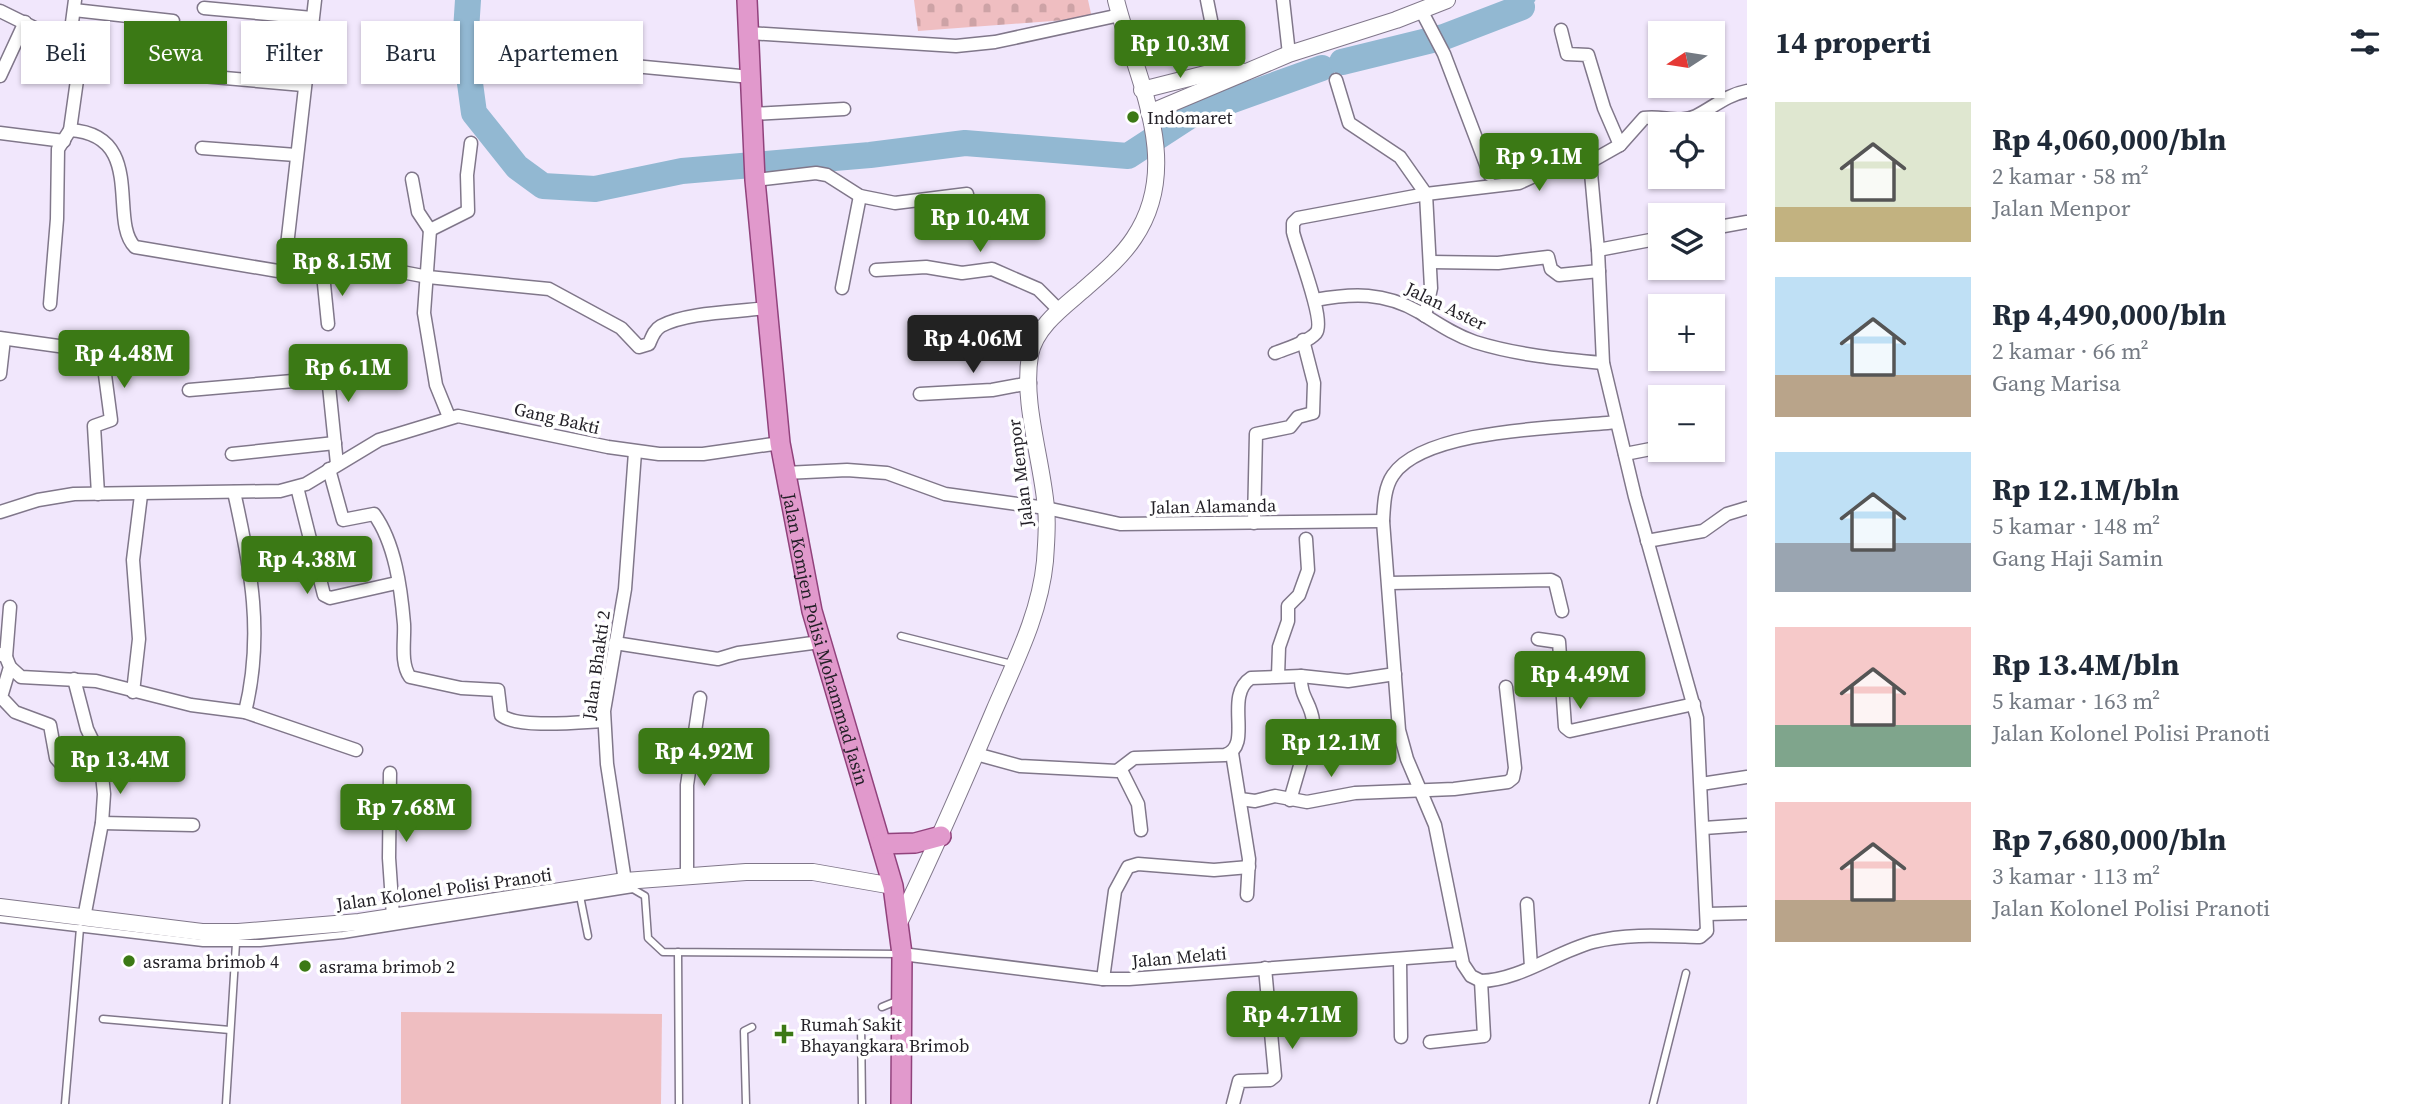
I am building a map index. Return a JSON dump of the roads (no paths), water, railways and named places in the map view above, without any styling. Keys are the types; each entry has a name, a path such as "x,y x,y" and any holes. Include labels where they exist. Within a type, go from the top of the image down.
{"main road":[{"name":"Jalan Komjen Polisi Mohammad Jasin","path":"747,0 754,167 780,443 804,577 820,642 893,886 902,954 901,1104"},
{"path":"881,844 915,844 941,836"}],"street":[{"path":"284,272 303,85 315,0"},
{"path":"1208,0 1221,70"},
{"path":"1283,0 1289,54"},
{"path":"1151,119 1247,71 1289,54 1447,0"},
{"path":"75,5 173,21"},
{"path":"749,33 956,46 995,42 1118,7"},
{"name":"Jalan Menpor","path":"899,923 941,836 1014,665 1029,629 1040,588 1046,508 1030,383 1030,354 1034,342 1059,310 1133,240 1147,213 1154,190 1158,152 1118,7"},
{"path":"204,8 312,18"},
{"path":"1421,10 1444,54 1490,175"},
{"path":"0,11 23,21"},
{"path":"1561,30 1567,54 1588,55 1604,108 1620,145"},
{"path":"0,76 21,31"},
{"path":"643,67 751,77"},
{"path":"1142,90 1221,70 1247,71"},
{"path":"227,78 303,85"},
{"path":"1336,79 1349,123 1400,157 1426,194 1431,262 1430,303 1425,316"},
{"path":"50,304 57,219 58,149 67,136 76,84"},
{"path":"1590,162 1620,145 1644,118 1684,119 1696,116 1733,93 1747,91"},
{"path":"751,114 844,109"},
{"path":"0,133 93,135 108,147 118,164 127,233 135,247 284,272 323,274 370,268 549,289 621,328 639,347 649,344 655,331 663,325 697,317 766,309"},
{"path":"430,230 468,211 467,175 471,143"},
{"path":"202,148 296,155"},
{"path":"1275,353 1303,340 1318,329 1315,300 1293,232 1296,219 1426,194 1519,183 1582,154 1590,162 1598,250 1603,363 1647,541 1694,704 1704,828 1707,931 1702,937 1637,936 1605,940 1531,967 1482,981 1468,973 1460,954 1435,825 1402,742 1383,522 1384,503 1392,476 1408,459 1433,447 1495,435 1617,422"},
{"path":"754,167 827,175 860,197 895,203 967,194"},
{"path":"412,178 418,212 430,230 424,313 436,385 449,417"},
{"path":"842,288 860,197"},
{"path":"1725,226 1747,222"},
{"path":"1598,250 1648,240"},
{"path":"1431,262 1498,263 1548,257 1551,269 1559,275 1599,271"},
{"path":"876,270 926,267 962,273 992,269 1038,289 1059,310"},
{"path":"323,274 328,324"},
{"name":"Jalan Aster","path":"1315,300 1351,294 1382,296 1459,336 1542,357 1603,363"},
{"path":"0,374 2,339 149,355"},
{"path":"1254,523 1256,434 1290,428 1298,418 1313,412 1314,383 1303,340"},
{"path":"97,495 94,426 111,420 103,352"},
{"path":"326,357 334,458 344,520 374,514 381,523 398,583 404,660 410,677 461,688 498,690 501,715 511,720 546,723 604,721"},
{"path":"189,390 328,377"},
{"path":"920,394 992,390 1030,383"},
{"name":"Gang Bakti","path":"0,508 58,495 298,491 334,458 449,417 470,417 635,452 703,454 780,443"},
{"path":"1625,454 1648,450"},
{"name":"Jalan Bhakti 2","path":"625,881 607,765 604,721 625,589 635,452"},
{"path":"232,454 334,458"},
{"name":"Jalan Alamanda","path":"785,473 829,470 887,473 945,494 1046,508 1120,524 1383,522"},
{"path":"298,491 324,595 330,598 392,583"},
{"path":"234,492 254,589 252,676 245,712"},
{"path":"133,692 139,660 134,559 141,495"},
{"path":"1647,541 1703,531 1727,514 1747,508"},
{"path":"1278,676 1279,647 1288,621 1289,606 1299,595 1308,570 1306,539"},
{"path":"1390,583 1550,580 1555,582 1560,594 1562,611"},
{"path":"10,607 0,698 15,712 50,725 56,758 63,766 101,767"},
{"path":"1538,639 1559,642 1564,727 1570,731 1694,704"},
{"path":"615,643 718,659 738,653 820,642"},
{"path":"5,659 21,677 96,681 191,705 245,712 356,750"},
{"path":"976,754 1020,766 1119,771 1134,758 1191,758 1232,753 1238,745 1237,709 1244,682 1251,678 1301,676 1348,681 1395,674"},
{"path":"1290,800 1313,721 1312,709 1302,696 1301,676"},
{"path":"74,679 101,767 102,823 82,923"},
{"path":"1240,799 1255,801 1275,796 1307,802 1355,793 1423,791 1501,784 1513,778 1515,768 1506,687"},
{"path":"687,877 687,786 700,698"},
{"path":"1232,753 1249,867 1247,895"},
{"path":"1119,771 1138,804 1141,830"},
{"path":"390,773 389,858 393,916"},
{"path":"1701,784 1747,776"},
{"path":"102,823 193,825"},
{"path":"1704,828 1747,825"},
{"path":"1103,979 1115,891 1128,867 1138,864 1214,870 1249,867"},
{"name":"Jalan Kolonel Polisi Pranoti","path":"0,907 82,923 220,933 323,926 625,881 789,871 893,886"},
{"path":"1527,904 1531,967"},
{"path":"1707,914 1747,913"},
{"name":"Jalan Melati","path":"902,954 1103,979 1460,954"},
{"path":"1399,960 1401,1037"},
{"path":"1233,1104 1239,1081 1270,1080 1275,1076 1265,968"},
{"path":"1430,1042 1484,1036 1482,981"}],"lane":[{"path":"901,636 1014,665"},
{"path":"0,919 82,923 203,943 236,943 343,936 628,889 642,892 651,944 663,952 902,954"},
{"path":"580,896 588,936"},
{"path":"65,1104 82,923"},
{"path":"226,1104 236,943"},
{"path":"678,952 679,1104"},
{"path":"1653,1104 1686,973"},
{"path":"882,1007 902,999"},
{"path":"103,1019 230,1030"},
{"path":"861,1023 862,1104"},
{"path":"746,1104 744,1031 752,1027"}],"waterway":[{"path":"468,0 465,46 474,113 517,167 543,186 595,189 682,171 870,155 965,143 1128,156 1191,115 1322,68"},
{"path":"1522,7 1533,0"},
{"path":"1342,62 1444,37 1522,7"}],"place":[{"name":"Indomaret","path":"1133,117"},
{"name":"asrama brimob 4","path":"129,961"},
{"name":"asrama brimob 2","path":"305,966"},
{"name":"Rumah Sakit Bhayangkara Brimob","path":"784,1034"}]}
